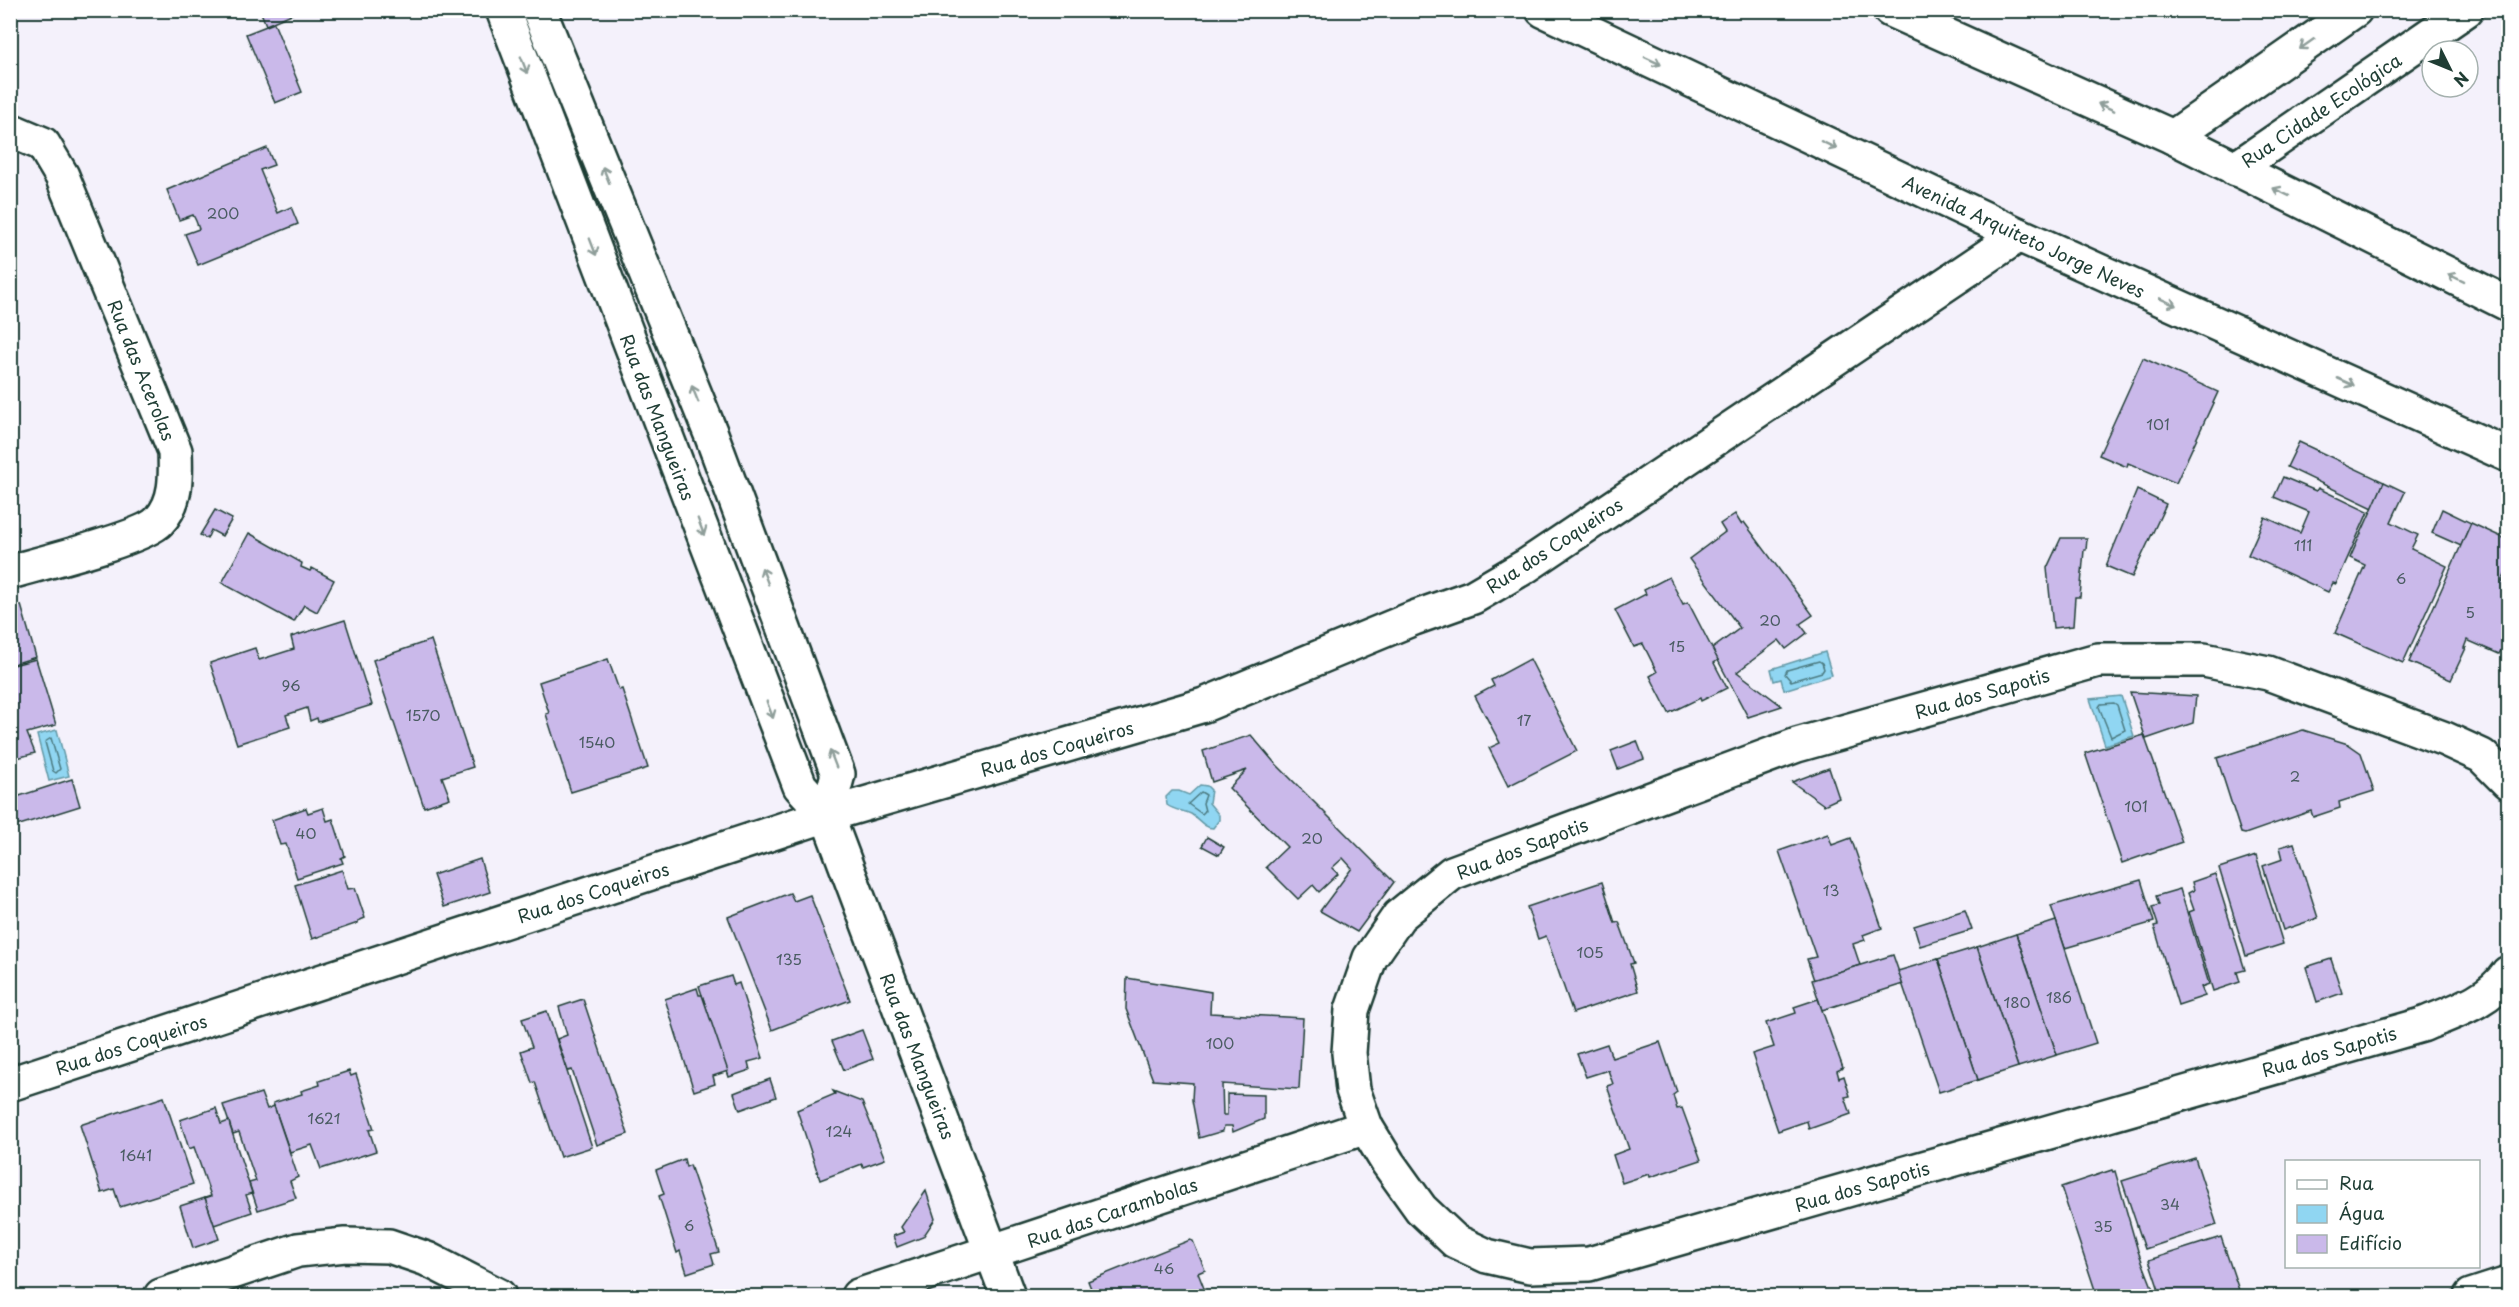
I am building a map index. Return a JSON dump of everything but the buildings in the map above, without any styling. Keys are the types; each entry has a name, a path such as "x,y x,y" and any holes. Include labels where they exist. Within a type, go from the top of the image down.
{"street":[{"name":"Rua das Mangueiras","path":"503,10 800,786 827,815 1008,1296"},
{"path":"539,10 711,434 838,774 827,815"},
{"name":"Avenida Arquiteto Jorge Neves","path":"1543,10 2019,235 2508,455"},
{"path":"1588,10 1592,19 1616,44"},
{"path":"1890,10 2173,137 2508,304"},
{"path":"2173,137 2355,10"},
{"name":"Rua Cidade Ecológica","path":"2235,169 2466,10"},
{"name":"Rua das Acerolas","path":"10,130 43,144 62,176 175,451 177,481 169,506 158,523 131,536 10,572"},
{"name":"Rua dos Coqueiros","path":"10,1084 827,815 1204,705 1414,618 1473,597 1526,566 2019,235"},
{"path":"670,449 711,434"},
{"name":"Rua dos Sapotis","path":"2508,783 2482,756 2445,739 2268,673 2204,660 2098,660 1797,745 1452,873 1399,916 1370,958 1352,1010 1349,1053 1353,1090 1366,1127 1421,1209 1455,1241 1487,1256 1530,1266 1589,1264 2422,1024 2472,1004 2502,982 2508,973"},
{"name":"Rua das Carambolas","path":"858,1296 1366,1127"},
{"path":"162,1296 298,1251 356,1245 389,1246 427,1259 499,1296"},
{"path":"2471,1296 2508,1284"}],"water":[{"path":"1825,652 1832,675 1784,690 1781,679 1774,681 1771,669"},
{"path":"2121,696 2134,736 2105,745 2090,699"},
{"path":"57,730 69,776 49,781 37,735"},
{"path":"1200,785 1207,786 1211,790 1209,803 1219,815 1219,820 1213,828 1204,825 1191,814 1167,805 1166,797 1172,791 1189,795"}]}
